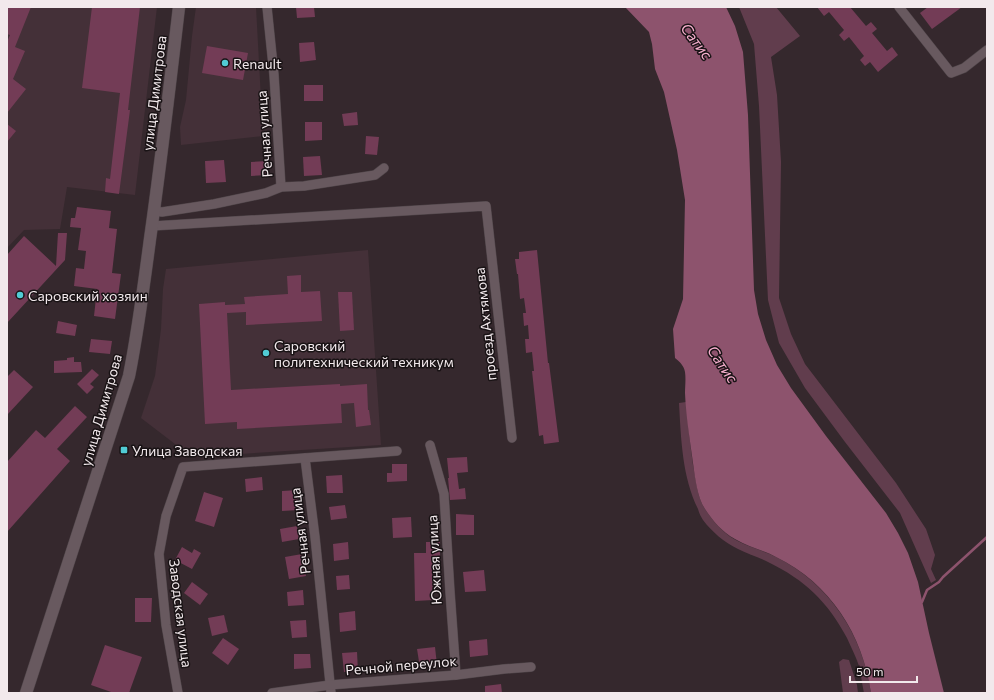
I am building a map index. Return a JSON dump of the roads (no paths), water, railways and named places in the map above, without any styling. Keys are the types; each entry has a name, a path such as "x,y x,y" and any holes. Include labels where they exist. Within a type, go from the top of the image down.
{"street":[{"name":"улица Димитрова","path":"26,693 129,376 138,328 152,226 169,98 179,7"},
{"name":"Речная улица","path":"267,7 274,75 281,187"},
{"path":"899,7 951,73 964,68 987,50"},
{"path":"154,211 162,212 214,204 266,193 281,187 304,186 375,175 384,168"},
{"name":"проезд Ахтямова","path":"152,226 486,206 512,438"},
{"name":"Южная улица","path":"430,445 444,494 456,675"},
{"path":"305,458 398,451"},
{"name":"Речная улица","path":"305,458 316,537 331,689"},
{"name":"Заводская улица","path":"178,693 166,625 159,554 166,516 183,467 305,458"},
{"name":"Речной переулок","path":"272,693 331,689 531,666"}],"water":[{"name":"Сатис","path":"625,7 726,7 735,26 743,52 748,115 754,290 758,314 766,340 777,365 791,388 886,513 898,533 908,553 918,582 944,693 871,693 867,672 852,631 828,596 795,568 730,536 715,522 702,504 698,493 688,428 685,372 682,364 675,358 673,329 683,299 685,200 677,150 664,92 655,69 649,32"}],"waterway":[{"path":"922,602 927,590 939,582 987,537"}],"place":[{"name":"Renault","path":"225,63"},
{"name":"Саровский хозяин","path":"20,295"},
{"name":"Саровский политехнический техникум","path":"266,353"},
{"name":"Улица Заводская","path":"124,450"}]}
